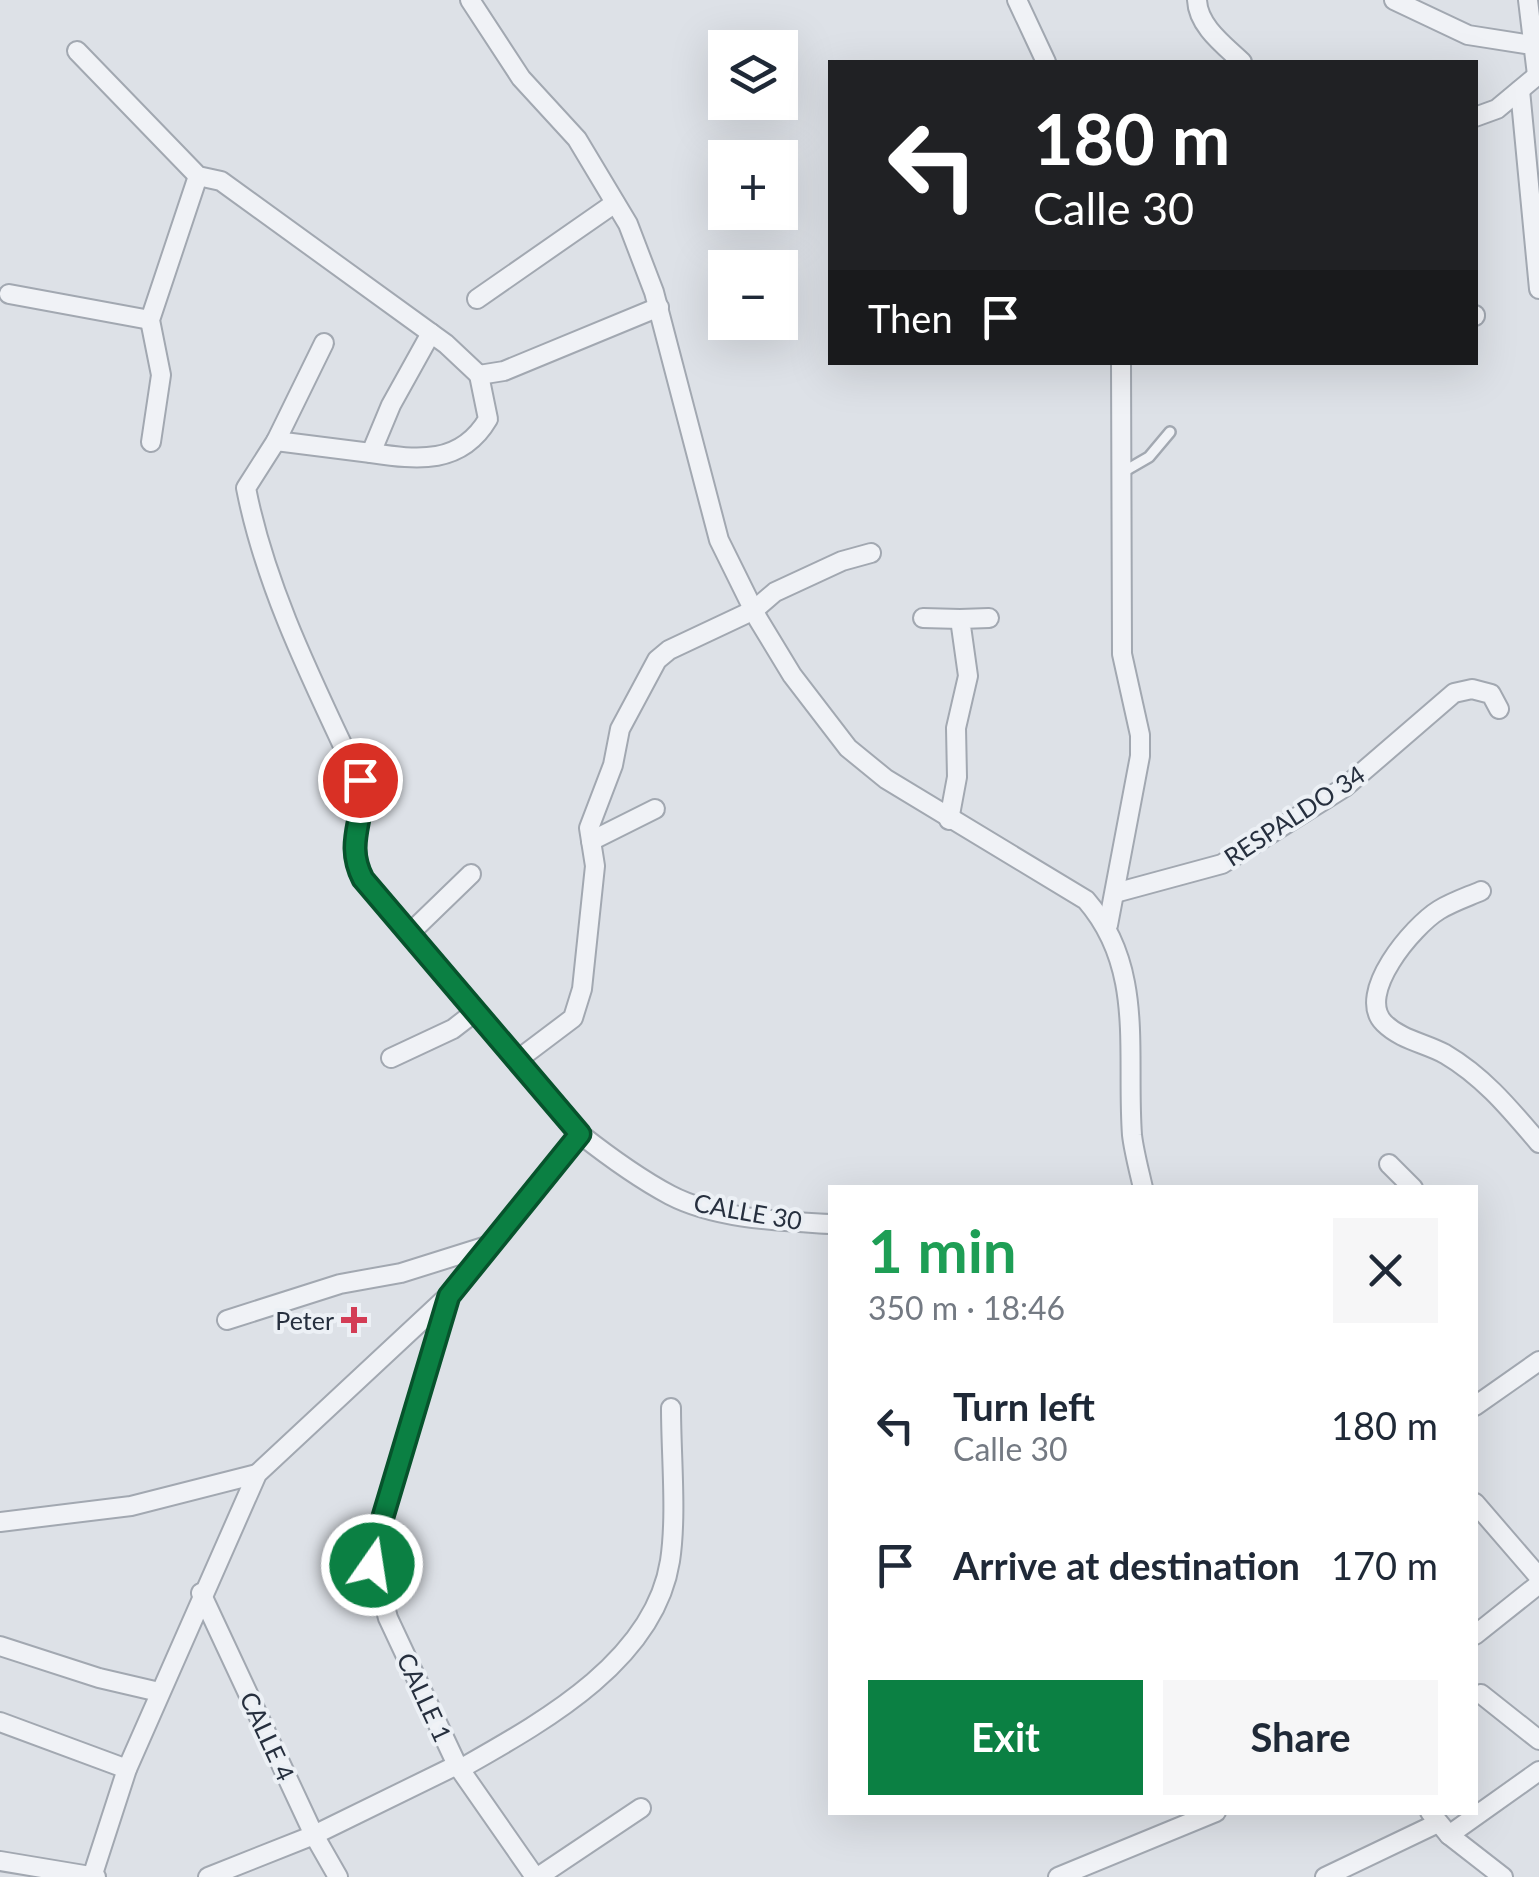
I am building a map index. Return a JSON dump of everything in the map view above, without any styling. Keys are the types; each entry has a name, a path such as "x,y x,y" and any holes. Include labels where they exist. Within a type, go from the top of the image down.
{"street":[{"path":"470,0 521,78 577,139 628,224 659,307 719,540 792,675 848,748 886,779 1086,900 1108,925 1123,964 1128,999 1132,1140 1142,1185"},
{"path":"1017,0 1045,60"},
{"path":"1196,0 1206,26 1240,60"},
{"path":"1394,0 1468,35 1532,46"},
{"path":"1478,117 1497,109 1538,74 1528,0"},
{"path":"77,51 198,176 220,181 431,333 479,375 488,419 458,452 433,458 276,442 324,344"},
{"path":"1520,90 1539,289"},
{"path":"151,442 161,375 150,320 198,176"},
{"path":"477,299 614,203"},
{"path":"9,294 150,320"},
{"path":"479,375 504,371 659,307"},
{"path":"372,453 391,405 431,333"},
{"path":"1108,925 1140,756 1140,735 1126,686 1122,654 1122,365"},
{"name":"CALLE 30","path":"276,442 246,488 261,551 309,674 360,780 364,798 354,830 355,864 363,879 580,1134 617,1162 673,1197 719,1210 828,1224"},
{"path":"516,1061 573,1018 582,988 595,866 589,828 613,765 620,729 657,660 754,610 775,592 842,561 872,553"},
{"path":"923,618 988,618"},
{"path":"948,820 957,776 956,728 968,676 960,620"},
{"name":"RESPALDO 34","path":"1116,893 1222,864 1345,787 1454,693 1472,689 1491,694 1500,709"},
{"path":"591,841 655,809"},
{"path":"409,934 471,874"},
{"path":"1481,891 1438,911 1404,942 1374,997 1375,1008 1382,1022 1404,1038 1443,1053 1492,1087 1539,1144"},
{"path":"392,1058 453,1029 475,1012"},
{"name":"CALLE 1","path":"537,1877 459,1767 388,1618 371,1556 449,1296 580,1134"},
{"path":"1389,1164 1410,1185"},
{"path":"228,1320 340,1284 401,1273 490,1245"},
{"path":"0,1861 93,1877 126,1769 256,1474 449,1296"},
{"path":"1478,1404 1539,1361"},
{"path":"215,1876 459,1767 560,1710 648,1625 671,1556 670,1408"},
{"path":"0,1522 131,1506 256,1474"},
{"path":"1478,1506 1539,1581 1478,1632"},
{"name":"CALLE 4","path":"201,1593 314,1835 338,1877"},
{"path":"0,1646 99,1678 159,1692"},
{"path":"1478,1691 1539,1740"},
{"path":"0,1722 126,1769"},
{"path":"1478,1803 1539,1771"},
{"path":"537,1877 642,1808"},
{"path":"1058,1877 1105,1868 1210,1815"},
{"path":"1325,1877 1439,1824 1502,1877"}],"lane":[{"path":"1123,472 1149,457 1170,432"}],"place":[{"name":"Peter","path":"354,1320"}],"route":[{"path":"360,780 364,798 354,830 353,852 363,879 580,1134 449,1296 371,1556 372,1565"}]}
